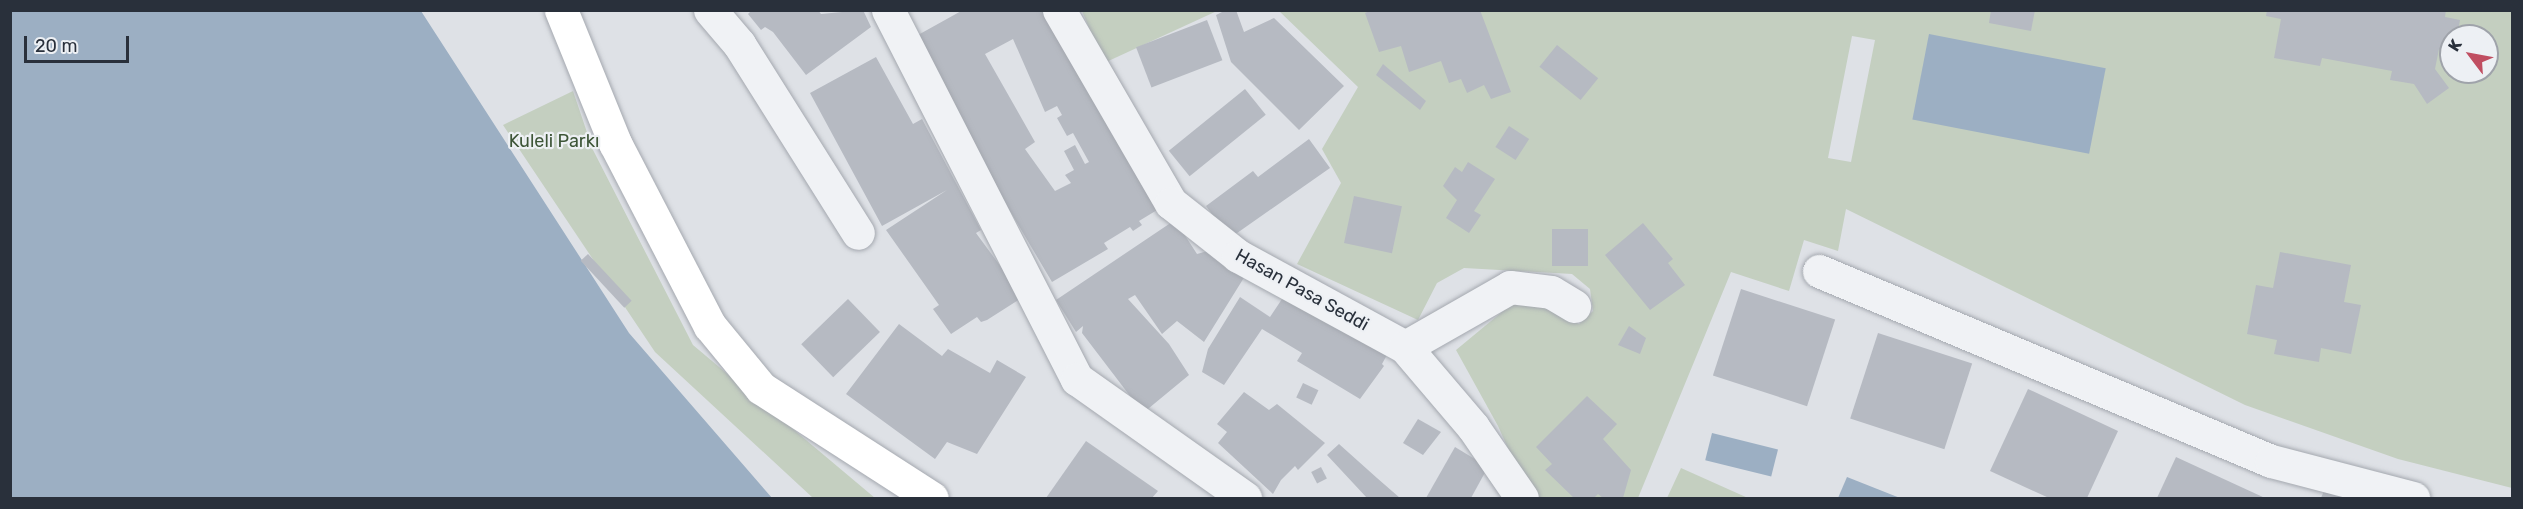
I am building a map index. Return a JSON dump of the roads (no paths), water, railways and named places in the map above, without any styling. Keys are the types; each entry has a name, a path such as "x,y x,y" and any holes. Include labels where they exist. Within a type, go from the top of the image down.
{"main road":[{"path":"561,10 615,143 710,326 761,388 932,498"}],"street":[{"path":"710,10 745,54 858,233"},
{"path":"888,10 1077,379 1245,498"},
{"name":"Hasan Pasa Seddi","path":"1059,10 1171,202 1238,256 1405,347 1473,428 1522,498"},
{"path":"1819,271 2271,460 2413,498"},
{"path":"1405,347 1510,287 1551,292 1574,306"}],"water":[{"path":"10,11 421,11 629,333 772,498 11,498"},
{"path":"1929,34 2106,68 2089,154 1912,119"},
{"path":"1712,433 1778,449 1771,477 1705,460"},
{"path":"1847,477 1900,498 1838,498"}],"park label":[{"name":"Kuleli Parkı","path":"554,141"}]}
